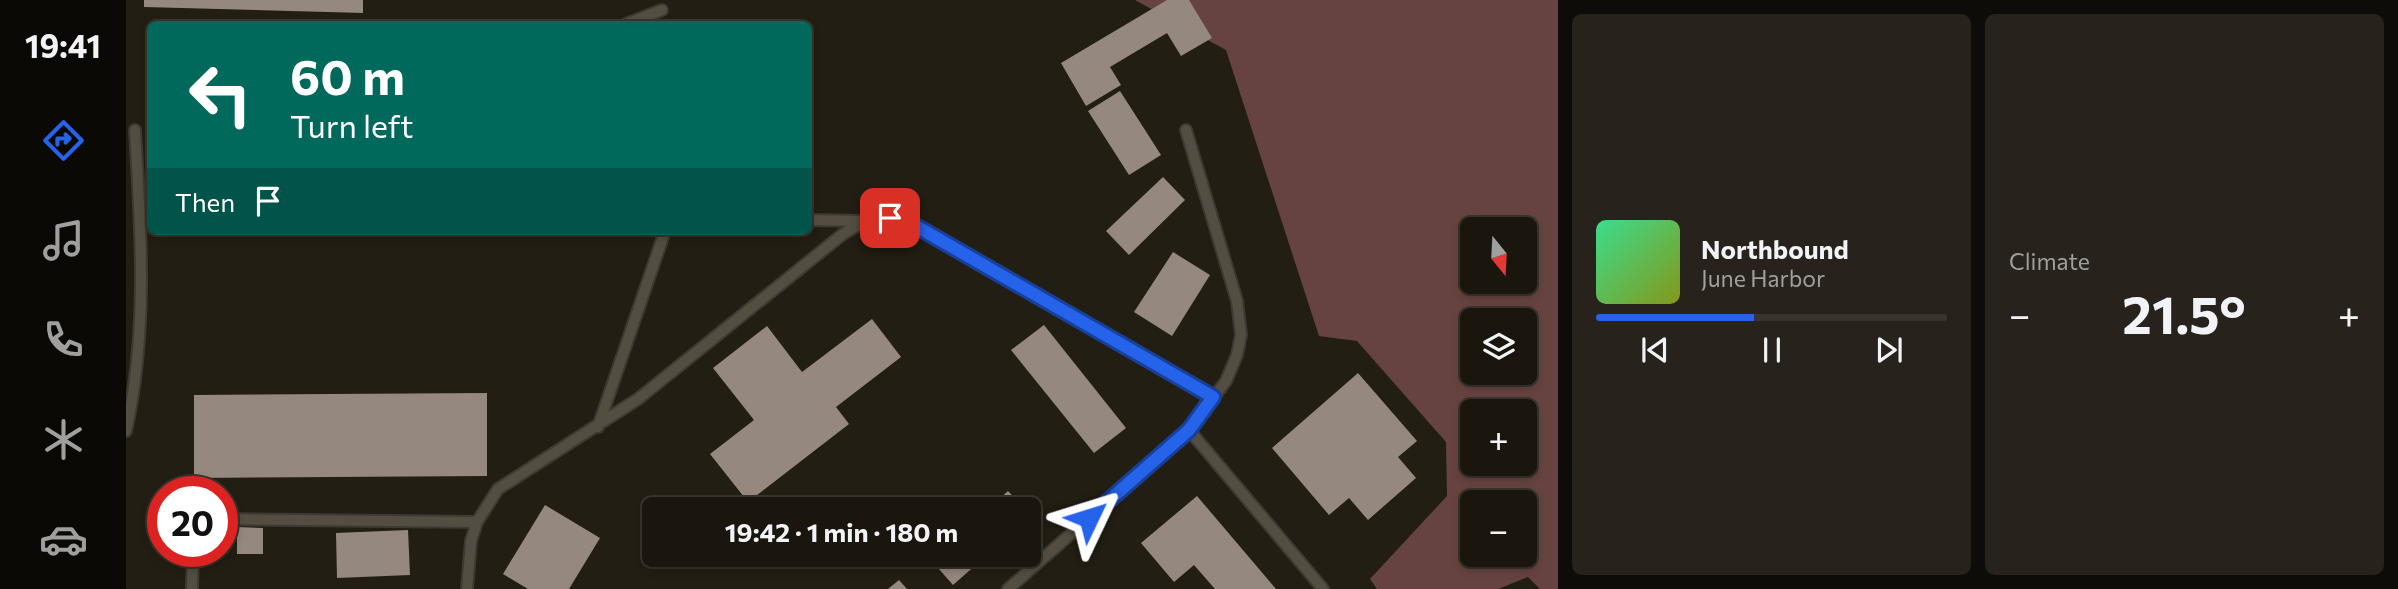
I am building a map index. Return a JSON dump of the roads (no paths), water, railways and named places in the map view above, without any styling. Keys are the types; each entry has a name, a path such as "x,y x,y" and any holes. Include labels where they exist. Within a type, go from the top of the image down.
{"lane":[{"path":"634,21 662,10"},
{"path":"126,431 138,380 140,319 142,247 135,130"},
{"path":"1008,589 1189,430 1226,381 1237,355 1241,320 1186,130"},
{"path":"812,220 866,221 890,218 914,225 1213,397"},
{"path":"467,589 471,541 477,522 498,489 598,428 680,367 844,234 866,221"},
{"path":"598,428 663,235"},
{"path":"1189,430 1323,589"},
{"path":"238,519 477,522"},
{"path":"192,589 193,567"}]}
